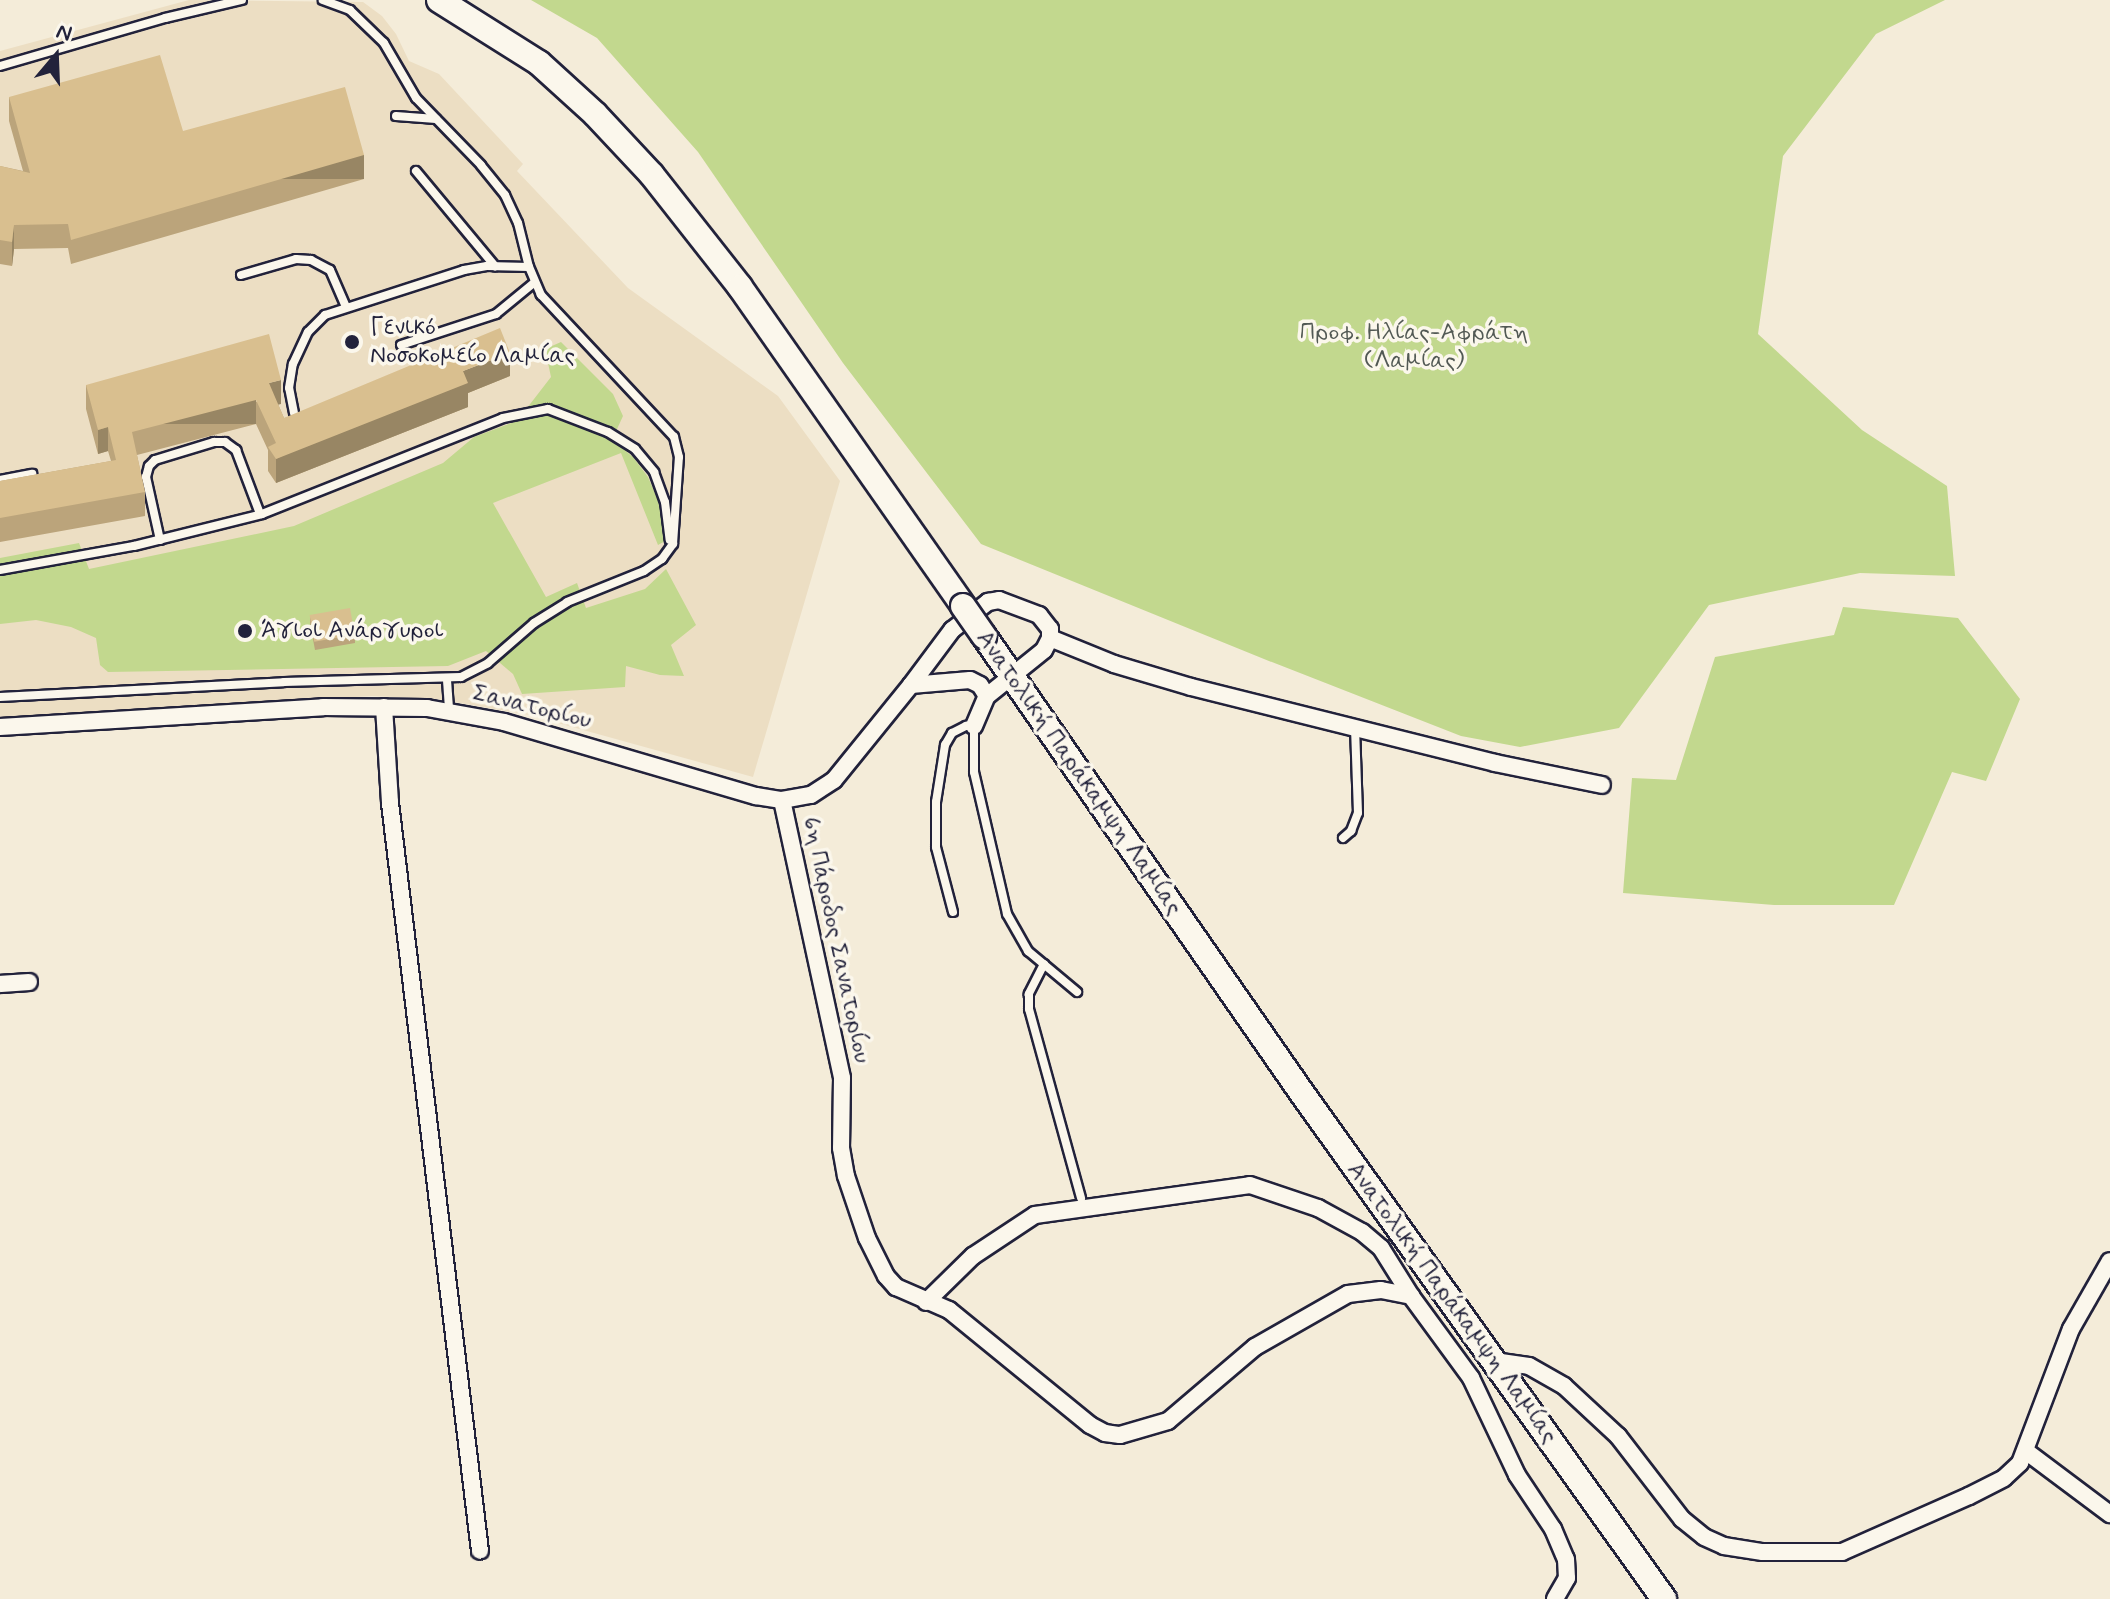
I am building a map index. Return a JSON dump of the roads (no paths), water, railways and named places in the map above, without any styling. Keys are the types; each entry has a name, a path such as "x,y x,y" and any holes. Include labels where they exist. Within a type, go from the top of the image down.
{"main road":[{"name":"Ανατολική Παράκαμψη Λαμίας","path":"439,0 539,63 595,114 652,175 767,324 1440,1286 1664,1599"}],"street":[{"name":"Σανατορίου","path":"0,727 196,713 384,707 449,711 504,722 756,796 782,800 811,795 834,780 952,630 988,602 1010,603 1039,615 1050,629 1050,638"},
{"path":"974,726 987,696 1044,650 1050,638 1114,664 1191,687 1355,729 1602,785"},
{"path":"911,685 970,680 980,685 987,696"},
{"path":"384,707 390,803 480,1551"},
{"name":"6η Πάροδος Σανατορίου","path":"782,800 842,1078 841,1148 848,1185 886,1276 901,1291 949,1310 1090,1425 1105,1433 1120,1435 1168,1421 1255,1347 1338,1299 1368,1290 1414,1301"},
{"path":"0,984 29,982"},
{"path":"926,1302 973,1256 1035,1215 1250,1185 1298,1199 1362,1232 1390,1258 1414,1301 1471,1378 1517,1475 1553,1529 1568,1569 1563,1588 1555,1599"},
{"path":"1494,1361 1529,1366 1564,1386 1618,1436 1693,1530 1724,1546 1820,1554 1856,1548 2004,1478 2027,1452 2071,1329 2110,1261"},
{"path":"1414,1301 1440,1286"},
{"path":"2027,1452 2110,1514"}],"lane":[{"path":"0,66 165,18 242,0"},
{"path":"0,697 284,682 447,680 474,672 567,602 644,571 671,549 678,517 679,457 674,437 556,314 535,282 518,223 505,195 416,98 384,43 366,22 350,10 323,0"},
{"path":"396,116 436,119"},
{"path":"416,171 495,266"},
{"path":"241,275 296,259 311,260 323,264 335,277 346,307"},
{"path":"294,413 289,388 300,348 315,323 346,307 464,270 495,266 529,267"},
{"path":"401,345 496,314 535,282"},
{"path":"0,570 160,540 260,514 503,418 548,409 608,432 635,449 658,482 670,526 671,549"},
{"path":"160,540 146,477 149,466 155,460 214,442 225,442 236,450 260,514"},
{"path":"0,480 32,474"},
{"path":"447,680 449,711"},
{"path":"953,912 935,832 940,763 952,733 963,726 974,726 974,772 1000,891 1028,951 1077,992"},
{"path":"1343,838 1351,831 1358,813 1355,729"},
{"path":"1044,964 1029,994 1029,1009 1081,1198"}],"place":[{"name":"Γενικό Νοσοκομείο Λαμίας","path":"352,342"},
{"name":"Άγιοι Ανάργυροι","path":"245,631"}],"park label":[{"name":"Προφ. Ηλίας-Αφράτη (Λαμίας)","path":"1414,347"}]}
